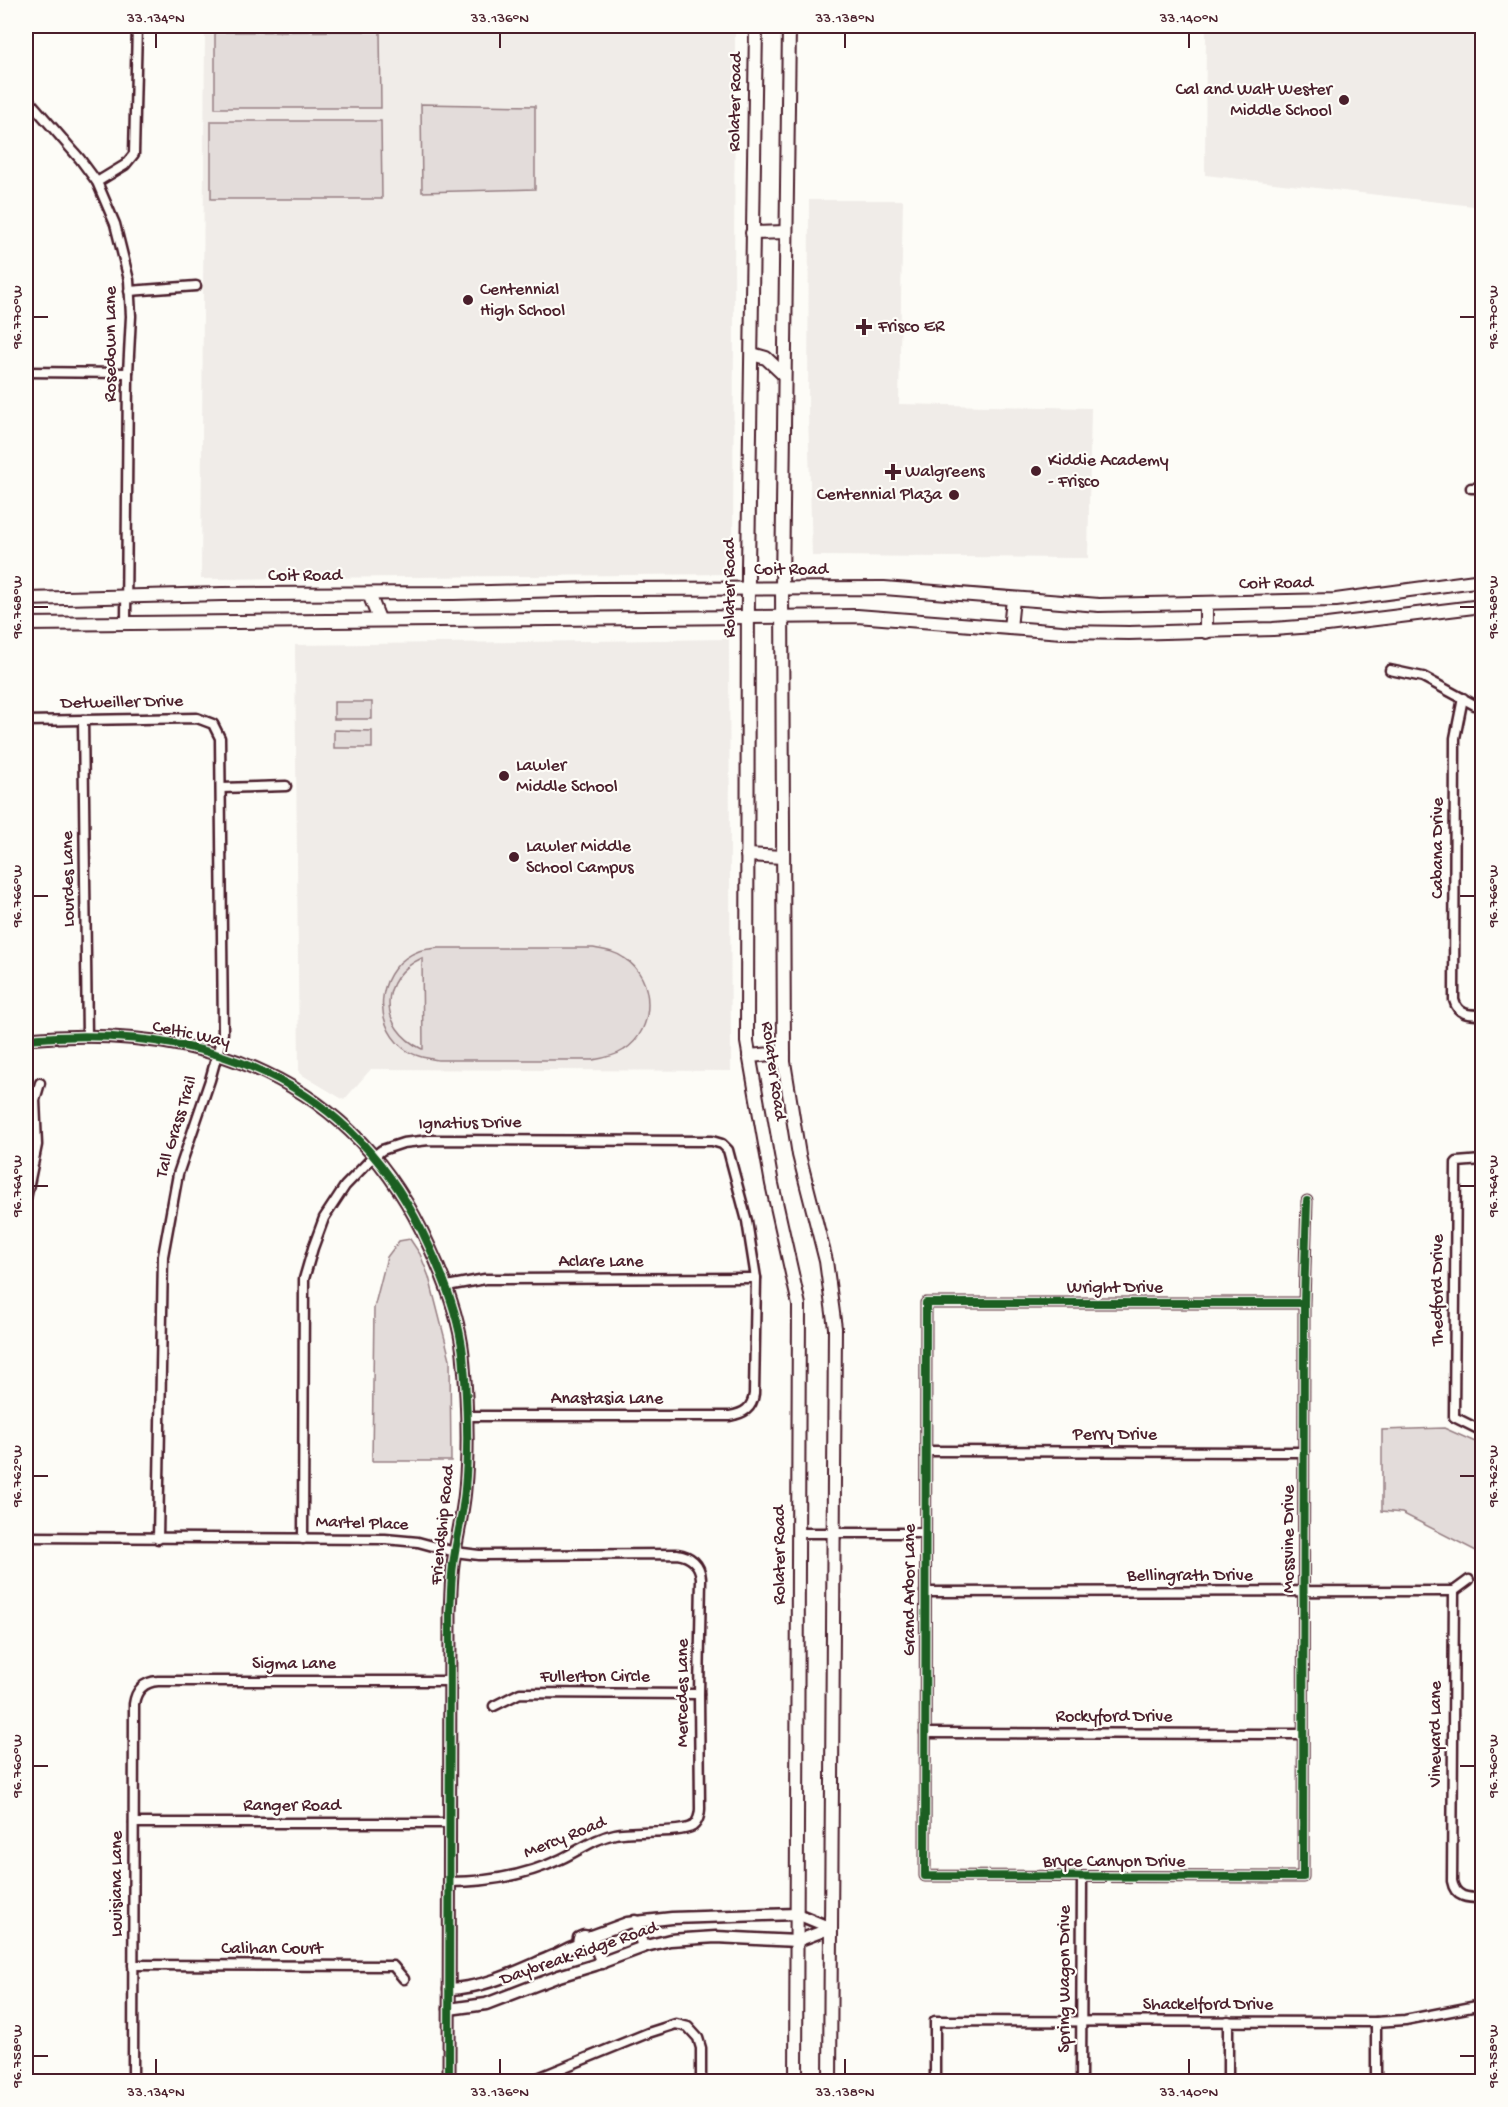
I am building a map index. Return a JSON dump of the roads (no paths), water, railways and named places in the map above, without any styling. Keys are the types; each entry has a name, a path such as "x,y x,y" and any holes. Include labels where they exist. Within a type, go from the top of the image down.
{"main road":[{"name":"Rolater Road","path":"756,26 748,588 747,1042 772,1184 799,1305 796,2082"},
{"path":"762,26 789,27"},
{"name":"Rolater Road","path":"789,27 782,588 784,1053 799,1155 826,1261 835,1329 831,2082"},
{"path":"752,233 786,232"},
{"path":"752,354 766,358 784,375"},
{"name":"Coit Road","path":"26,598 597,589 884,588 1099,605 1336,600 1482,580"},
{"path":"369,594 379,619"},
{"path":"379,619 385,594"},
{"path":"1010,628 1013,599"},
{"path":"1206,603 1206,632"},
{"path":"26,624 857,616 1062,632 1206,632 1327,625 1482,606"},
{"path":"747,855 783,857"},
{"path":"749,1056 784,1053"}],"street":[{"path":"97,182 124,165 134,154 137,26"},
{"name":"Rosedown Lane","path":"26,97 76,153 97,182 121,244 131,316 128,373 126,622"},
{"path":"129,291 195,286"},
{"path":"26,372 128,373"},
{"path":"1471,488 1482,488"},
{"path":"1390,670 1423,677 1482,709"},
{"name":"Cabana Drive","path":"1463,698 1455,738 1454,999 1456,1007 1467,1015 1482,1015"},
{"name":"Detweiller Drive","path":"26,721 197,718 216,727"},
{"name":"Lourdes Lane","path":"83,720 87,1037"},
{"name":"Tall Grass Trail","path":"158,1539 163,1256 178,1174 223,1034 220,738 216,727"},
{"path":"221,788 286,786"},
{"name":"Celtic Way","path":"26,1039 56,1036 157,1040 217,1054 251,1065 306,1096"},
{"path":"26,1199 37,1145 35,1100 40,1083"},
{"name":"Friendship Road","path":"306,1096 338,1120 373,1157 397,1187 417,1218 447,1286 463,1351 467,1416 465,1489 462,1520 455,1552 450,1611 449,2082"},
{"name":"Ignatius Drive","path":"303,1539 303,1278 324,1218 345,1186 382,1150 403,1143 429,1140 712,1141 722,1144 728,1150 744,1211 756,1278"},
{"name":"Thedford Drive","path":"1482,1160 1456,1162 1454,1417 1482,1431"},
{"name":"Mossvine Drive","path":"1303,1877 1304,1304 1307,1201"},
{"name":"Aclare Lane","path":"447,1286 484,1279 756,1278"},
{"name":"Anastasia Lane","path":"467,1416 730,1416 746,1410 752,1404 754,1394 756,1278"},
{"name":"Wright Drive","path":"926,1303 1304,1304"},
{"name":"Grand Arbor Lane","path":"925,1876 926,1303"},
{"name":"Perry Drive","path":"926,1451 1304,1452"},
{"path":"798,1533 926,1533"},
{"name":"Martel Place","path":"26,1537 385,1539 418,1542 455,1552 483,1556 677,1554 687,1556 694,1561"},
{"name":"Mercedes Lane","path":"693,1826 700,1809 701,1578 694,1561"},
{"path":"1454,1591 1469,1580"},
{"name":"Bellingrath Drive","path":"925,1592 1454,1591"},
{"name":"Vineyard Lane","path":"1454,1591 1452,1881 1458,1894 1465,1898 1482,1898"},
{"name":"Sigma Lane","path":"141,1688 150,1682 158,1681 450,1681"},
{"name":"Louisiana Lane","path":"133,2082 134,1704 135,1697 141,1688"},
{"name":"Fullerton Circle","path":"494,1706 520,1693 699,1694"},
{"name":"Rockyford Drive","path":"925,1733 1303,1734"},
{"name":"Ranger Road","path":"134,1822 449,1823"},
{"name":"Mercy Road","path":"449,1882 495,1878 526,1872 561,1859 596,1839 615,1834 693,1826"},
{"name":"Bryce Canyon Drive","path":"925,1876 1303,1877"},
{"name":"Spring Wagon Drive","path":"1081,2082 1082,1877"},
{"name":"Daybreak Ridge Road","path":"449,1989 487,1983 578,1944 582,1945 590,1936 613,1927 657,1918 797,1914 831,1928"},
{"path":"635,1922 643,1947"},
{"name":"Daybreak Ridge Road","path":"449,2009 486,2004 559,1976 670,1940 716,1937 797,1941 831,1928"},
{"path":"590,1936 602,1963"},
{"name":"Calihan Court","path":"133,1965 393,1966 404,1979"},
{"name":"Shackelford Drive","path":"934,2082 935,2021 1376,2022 1404,2020 1448,2010 1481,2006"},
{"path":"1228,2022 1228,2082"},
{"path":"1376,2022 1376,2082"},
{"path":"528,2082 672,2025 684,2025 694,2032 700,2044 701,2082"}],"place":[{"name":"Cal and Walt Wester Middle School","path":"1344,100"},
{"name":"Centennial High School","path":"468,300"},
{"name":"Frisco ER","path":"864,327"},
{"name":"Kiddie Academy - Frisco","path":"1036,471"},
{"name":"Walgreens","path":"893,472"},
{"name":"Centennial Plaza","path":"954,495"},
{"name":"Lawler Middle School","path":"504,776"},
{"name":"Lawler Middle School Campus","path":"514,857"}]}
